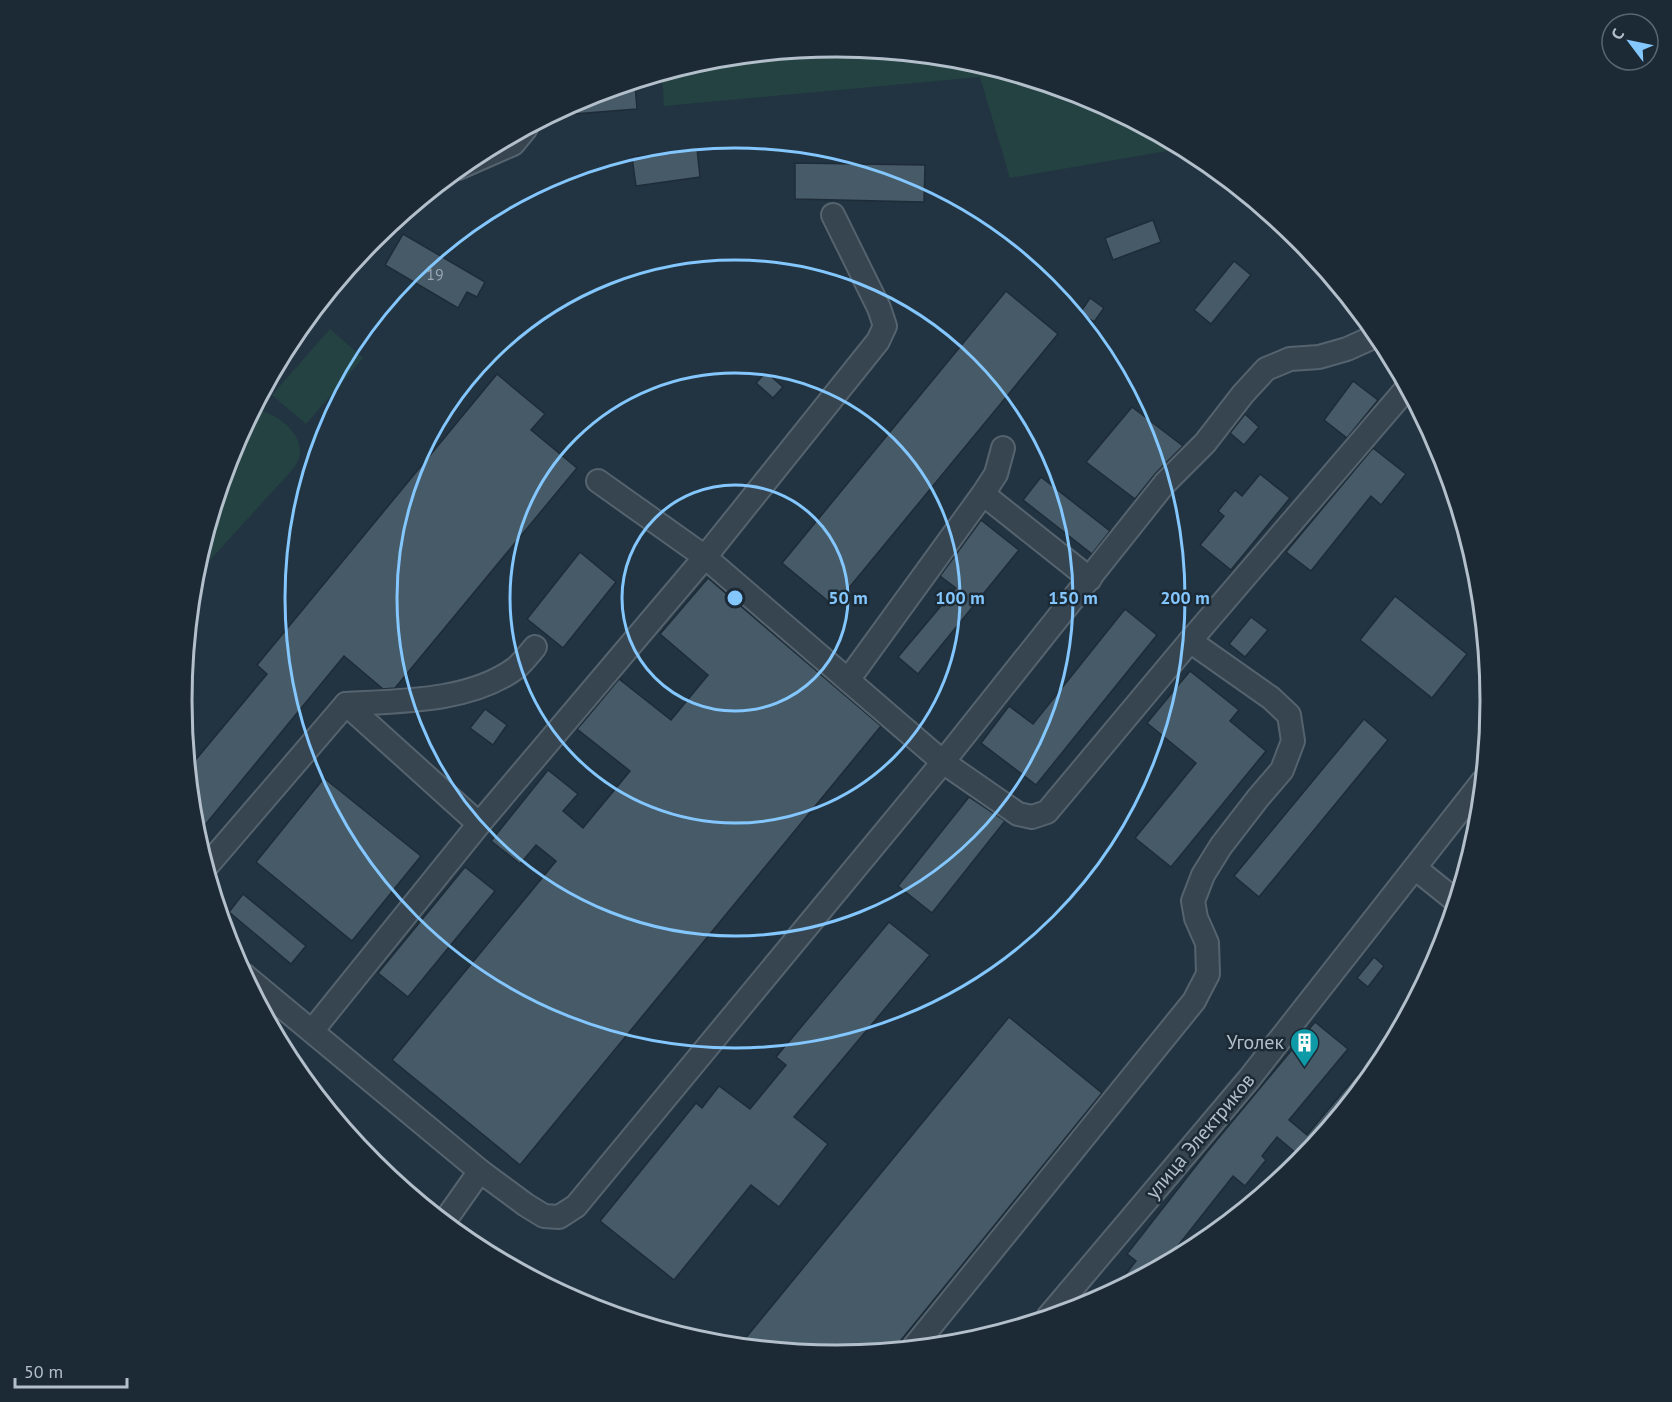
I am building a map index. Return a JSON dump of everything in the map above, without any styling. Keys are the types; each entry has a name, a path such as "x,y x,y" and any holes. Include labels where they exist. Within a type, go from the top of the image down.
{"street":[{"path":"312,1031 478,824 705,557 878,340 885,326 879,308 833,215"},
{"path":"259,987 480,1170 544,1216 559,1217 576,1206 943,762 1165,483 1205,443 1243,394 1266,369 1290,359 1319,357 1347,349 1368,339"},
{"path":"598,481 705,557 943,762 1018,814 1032,817 1047,812 1402,394"},
{"path":"848,680 983,494 996,474 1004,448"},
{"path":"983,494 1090,579"},
{"path":"920,1339 1187,1010 1208,974 1207,943 1196,918 1193,901 1196,892 1203,875 1221,846 1282,770 1293,741 1289,715 1271,698 1190,641"},
{"path":"212,860 346,704 434,699 484,685 516,667 535,647"},
{"path":"346,704 478,824"},
{"name":"улица Электриков","path":"1058,1305 1249,1079 1473,794"},
{"path":"1415,868 1450,896"},
{"path":"449,1215 480,1170"}],"green space":[{"path":"794,58 878,58 962,69 1043,91 1121,123 1170,150 1010,178 980,77 664,106 662,81 710,69"},
{"path":"330,329 363,358 306,424 272,395"},
{"path":"261,411 268,413 284,423 295,436 299,443 299,458 293,469 208,560 214,534 241,455"}],"building":[{"path":"635,89 637,109 571,114"},
{"path":"697,149 700,177 636,186 632,157"},
{"path":"795,163 925,165 924,202 795,199"},
{"path":"1153,220 1161,242 1113,260 1105,238"},
{"path":"403,234 485,282 477,297 467,292 458,308 385,265"},
{"path":"1234,261 1251,275 1211,324 1194,310"},
{"path":"1006,291 1058,334 834,606 782,563"},
{"path":"1090,298 1104,308 1094,322 1080,313"},
{"path":"766,372 783,387 773,398 756,383"},
{"path":"497,374 545,414 531,430 577,468 395,688 383,689 344,656 204,826 195,760 267,674 257,665"},
{"path":"1353,381 1378,400 1347,438 1324,420"},
{"path":"1132,407 1183,446 1155,474 1135,499 1086,462"},
{"path":"1245,414 1259,427 1244,445 1230,433"},
{"path":"1373,448 1406,474 1381,505 1371,496 1311,571 1286,552"},
{"path":"1260,474 1290,498 1231,570 1200,545 1224,516 1218,511 1235,490 1242,496"},
{"path":"1041,477 1110,531 1092,554 1023,500"},
{"path":"981,520 1019,550 918,674 898,657 956,588 940,576"},
{"path":"580,552 616,582 563,648 527,619"},
{"path":"708,578 881,726 520,1165 392,1060 556,861 536,845 520,864 491,841 548,770 578,794 563,811 583,828 630,771 577,729 619,679 671,720 708,675 660,634"},
{"path":"1395,596 1467,654 1432,698 1360,640"},
{"path":"1125,609 1157,635 1036,785 981,743 1009,706 1033,724"},
{"path":"1251,617 1268,630 1245,657 1229,644"},
{"path":"1190,671 1239,710 1230,721 1266,751 1171,867 1135,838 1196,763 1147,723"},
{"path":"485,709 507,725 493,745 470,728"},
{"path":"1364,719 1388,740 1259,897 1234,876"},
{"path":"324,778 421,856 352,941 256,862"},
{"path":"969,797 1005,821 932,913 898,886"},
{"path":"465,867 495,891 408,997 378,973"},
{"path":"243,894 306,946 291,964 229,912"},
{"path":"889,922 930,955 794,1117 828,1144 779,1207 751,1185 674,1280 600,1221 696,1103 702,1108 719,1086 750,1109 786,1065 776,1057"},
{"path":"1374,957 1384,966 1368,987 1357,978"},
{"path":"1009,1017 1102,1093 900,1341 836,1345 794,1344 746,1338"},
{"path":"1315,1022 1348,1049 1289,1120 1307,1135 1358,1074 1360,1075 1320,1126 1295,1152 1277,1137 1262,1156 1266,1160 1245,1186 1233,1176 1177,1247 1123,1278 1136,1261 1127,1254 1206,1153"}],"place":[{"name":"Уголек","path":"1305,1068"}]}
